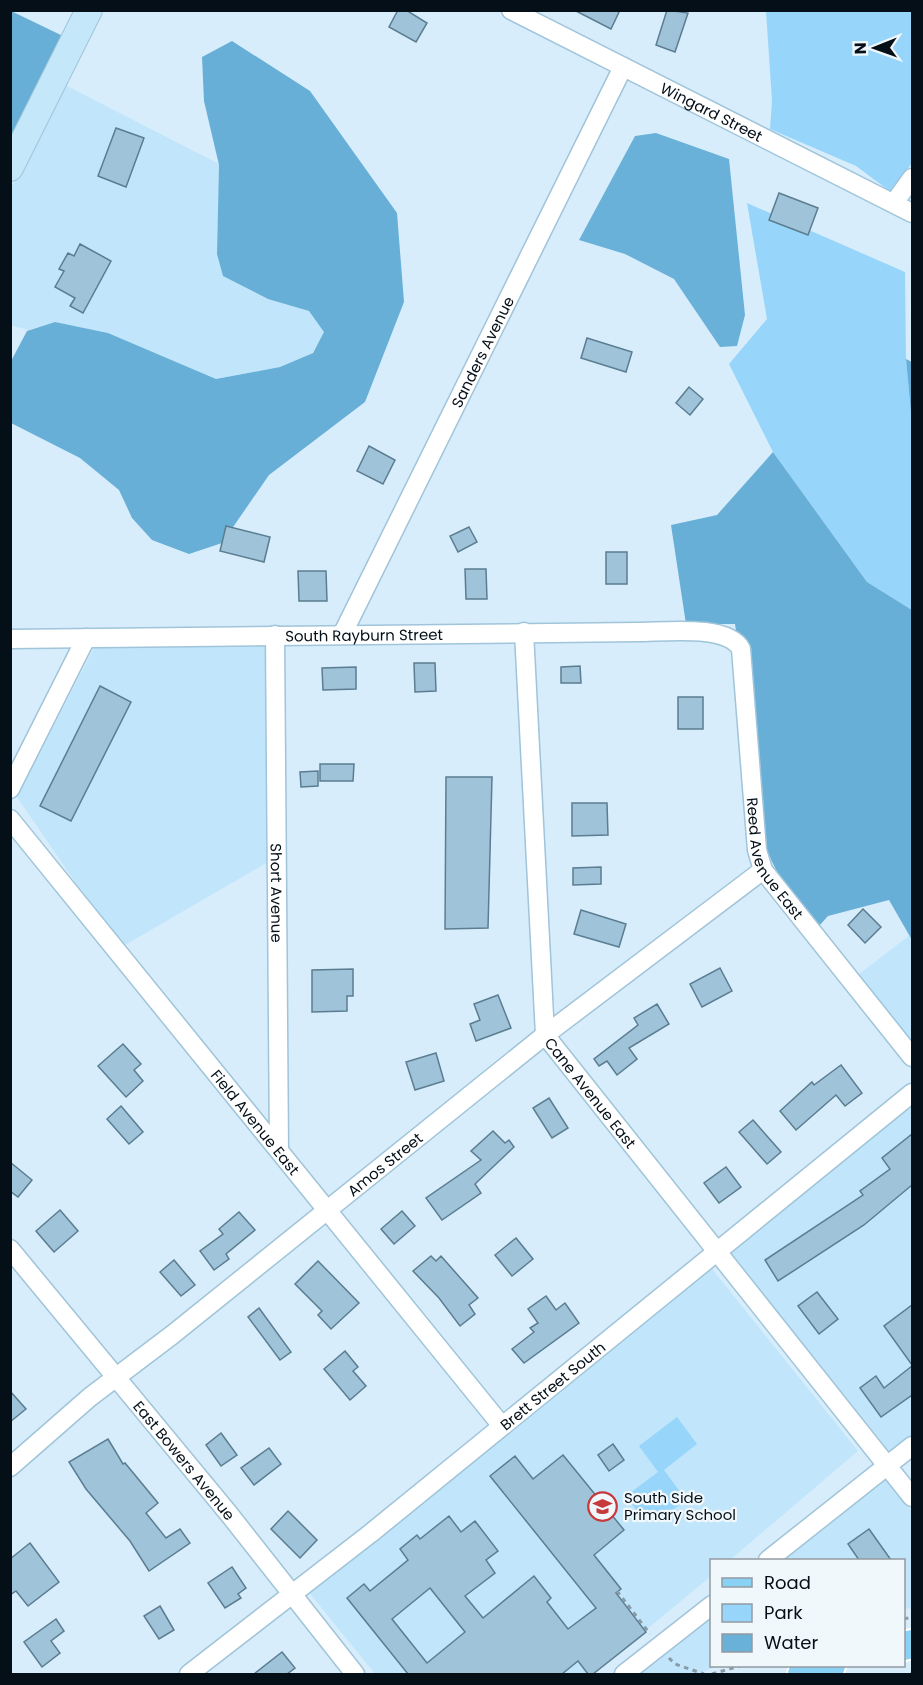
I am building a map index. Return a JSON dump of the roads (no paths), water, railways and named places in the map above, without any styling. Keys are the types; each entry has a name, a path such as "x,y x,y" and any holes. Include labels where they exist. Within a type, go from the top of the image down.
{"main road":[{"path":"802,1674 825,1667"}],"street":[{"path":"10,168 89,10"},
{"name":"Wingard Street","path":"511,10 912,213"},
{"name":"Sanders Avenue","path":"342,635 622,67"},
{"path":"894,203 912,178"},
{"name":"South Rayburn Street","path":"10,639 524,632 719,634"},
{"name":"Cane Avenue East","path":"524,632 546,1035 912,1497"},
{"name":"Reed Avenue East","path":"719,634 729,637 741,649 757,850 763,870 912,1057"},
{"name":"Short Avenue","path":"275,635 279,1150"},
{"path":"10,789 86,638"},
{"name":"Field Avenue East","path":"10,819 502,1426"},
{"name":"Amos Street","path":"10,1467 115,1378 546,1035 763,870"},
{"name":"Brett Street South","path":"189,1674 263,1614 291,1596 912,1093"},
{"name":"East Bowers Avenue","path":"10,1249 229,1514 291,1596 355,1674"},
{"path":"769,1559 912,1446"},
{"path":"624,1674 710,1606"}],"water":[{"path":"656,133 729,159 745,315 737,346 720,347 674,279 625,254 579,240 635,136"}],"place":[{"name":"South Side Primary School","path":"603,1506"}]}
